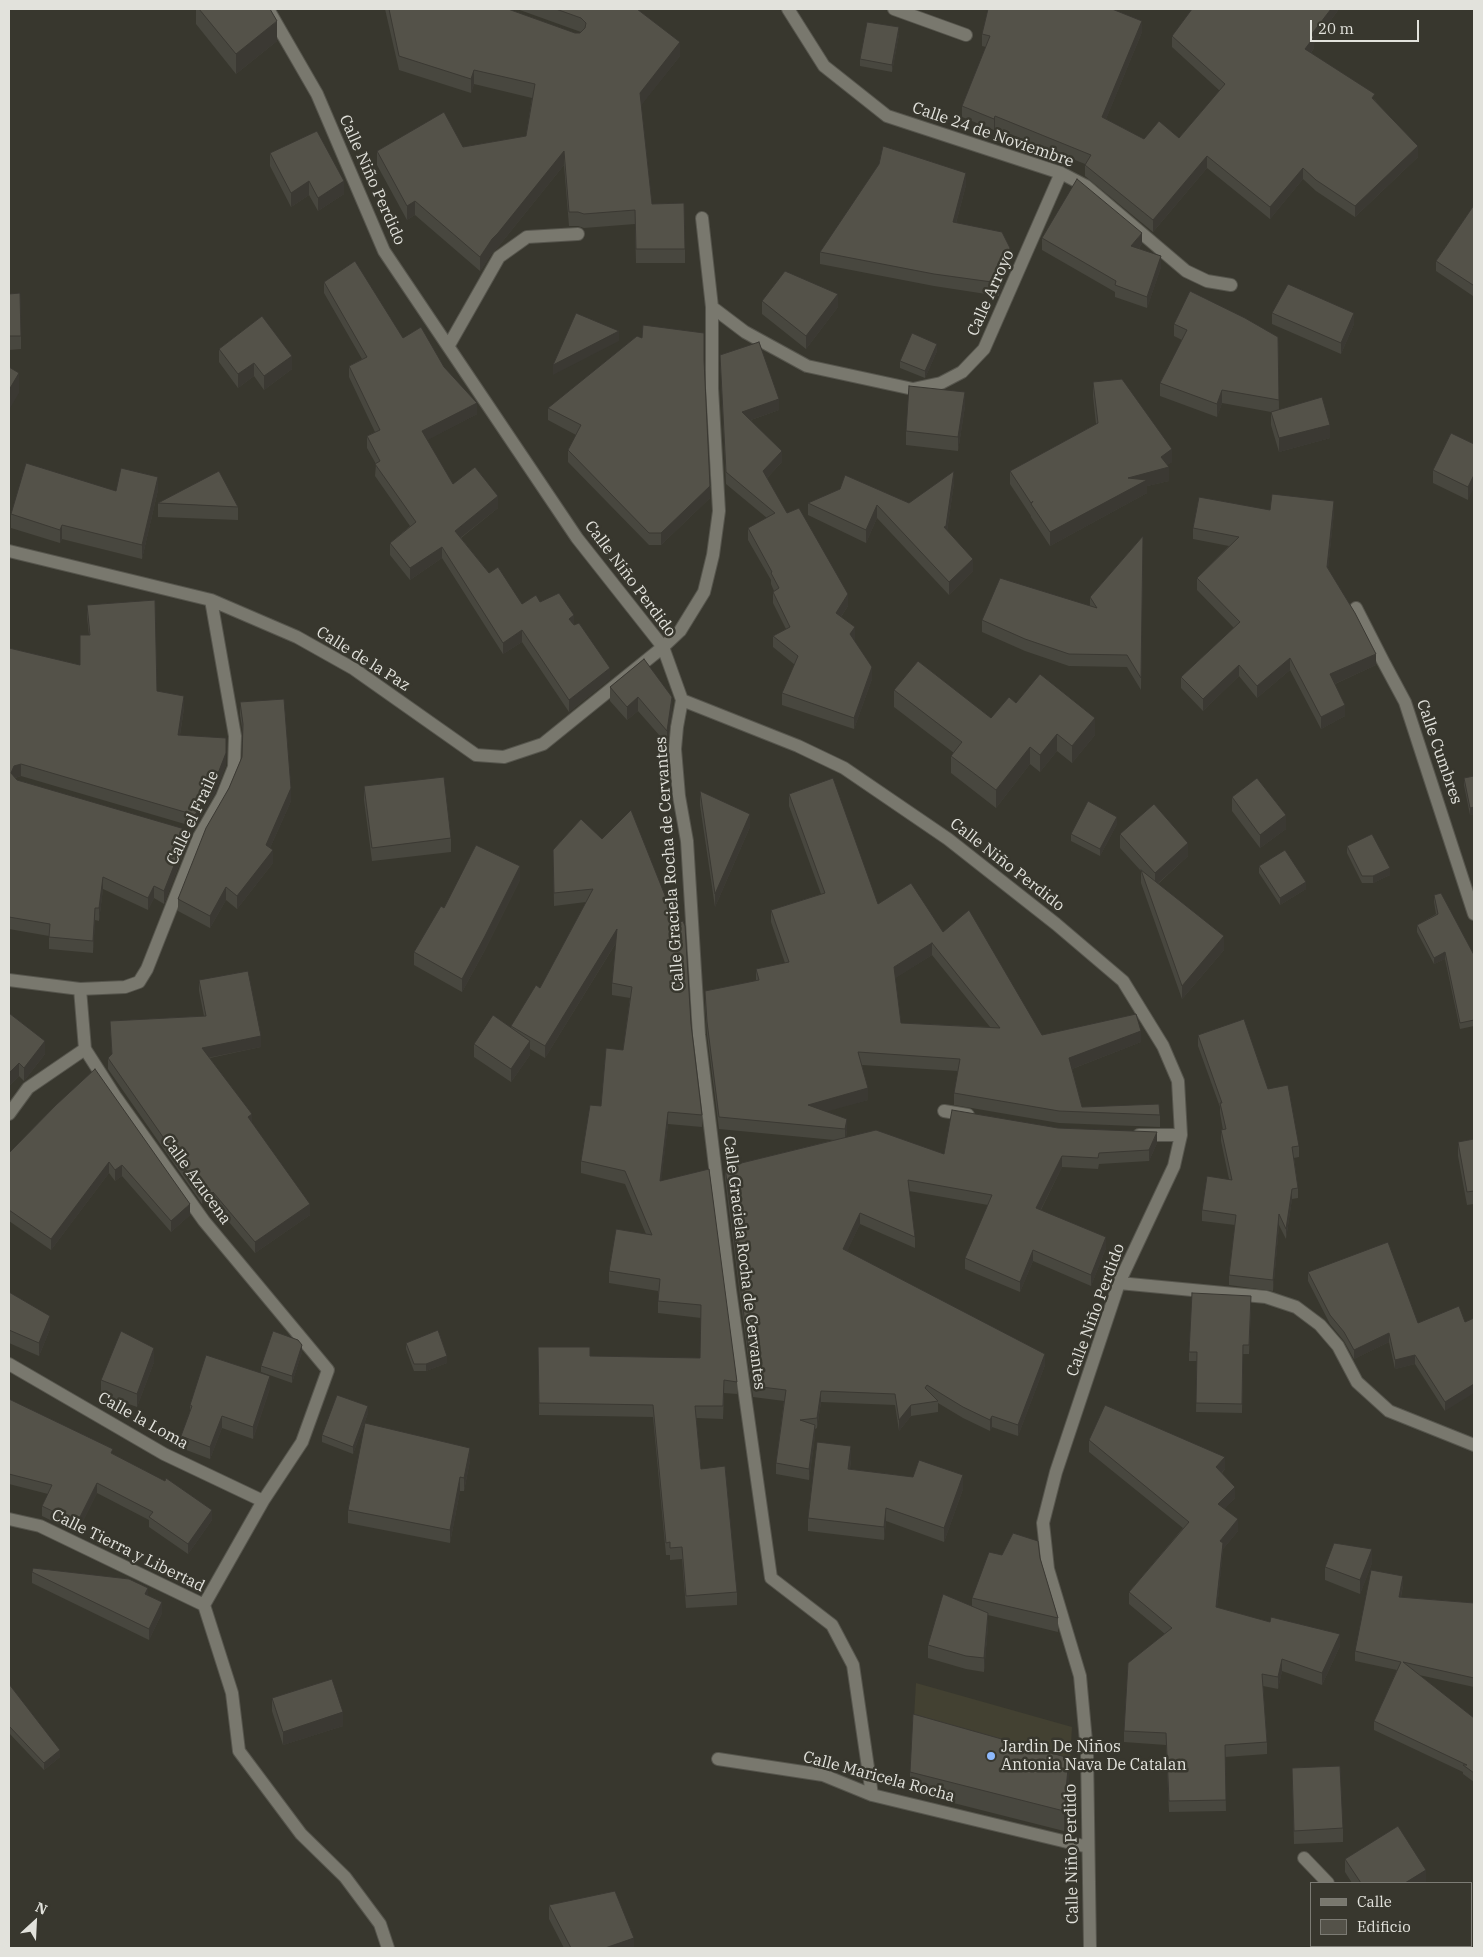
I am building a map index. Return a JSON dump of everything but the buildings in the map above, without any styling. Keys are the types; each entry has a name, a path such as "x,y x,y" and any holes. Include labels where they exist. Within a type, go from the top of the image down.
{"street":[{"name":"Calle Niño Perdido","path":"268,9 317,94 384,251 577,538 663,647 682,700 798,746 844,768 948,839 1056,924 1122,981 1163,1046 1178,1081 1181,1135 1174,1166 1119,1283 1056,1472 1043,1523 1048,1569 1080,1676 1087,1752 1090,1948"},
{"name":"Calle 24 de Noviembre","path":"788,9 824,66 887,116 1061,173 1086,186 1186,271 1207,281 1231,285"},
{"path":"894,9 966,35"},
{"name":"Calle Arroyo","path":"712,307 744,332 807,366 913,389 941,383 962,372 984,349 1061,173"},
{"path":"702,218 712,307"},
{"path":"449,345 499,257 527,237 578,234"},
{"name":"Calle de la Paz","path":"9,551 14,554 211,600 297,637 354,669 476,755 504,757 543,744 663,647 680,631 704,592 719,511 712,388 712,307"},
{"name":"Calle el Fraile","path":"80,989 125,987 139,982 148,968 194,836 222,796 234,767 235,736 211,600"},
{"name":"Calle Cumbres","path":"1356,608 1405,702 1474,914"},
{"name":"Calle Graciela Rocha de Cervantes","path":"682,700 676,727 675,749 679,796 687,841 699,1035 732,1300 771,1578 832,1625 853,1664 872,1795"},
{"path":"9,980 80,989"},
{"name":"Calle Azucena","path":"80,989 85,1049 115,1096 204,1221 328,1370"},
{"path":"9,1114 28,1088 85,1049"},
{"path":"944,1111 982,1117"},
{"path":"1130,1135 1181,1135"},
{"path":"1119,1283 1266,1297 1296,1308 1320,1325 1338,1346 1357,1382 1389,1410 1474,1445"},
{"name":"Calle la Loma","path":"9,1364 164,1454 263,1501"},
{"name":"Calle Tierra y Libertad","path":"204,1605 263,1501 302,1442 328,1370"},
{"name":"Calle Tierra y Libertad","path":"9,1519 40,1526 204,1605 232,1693 239,1751 301,1834 345,1877 380,1924 388,1948"},
{"name":"Calle Maricela Rocha","path":"718,1758 823,1776 872,1795 1088,1847"},
{"path":"1304,1858 1327,1882"}],"shaded area":[{"path":"916,1683 1072,1727 1069,1778 913,1734"}],"place":[{"name":"Jardin De Niños Antonia Nava De Catalan","path":"991,1756"}]}
